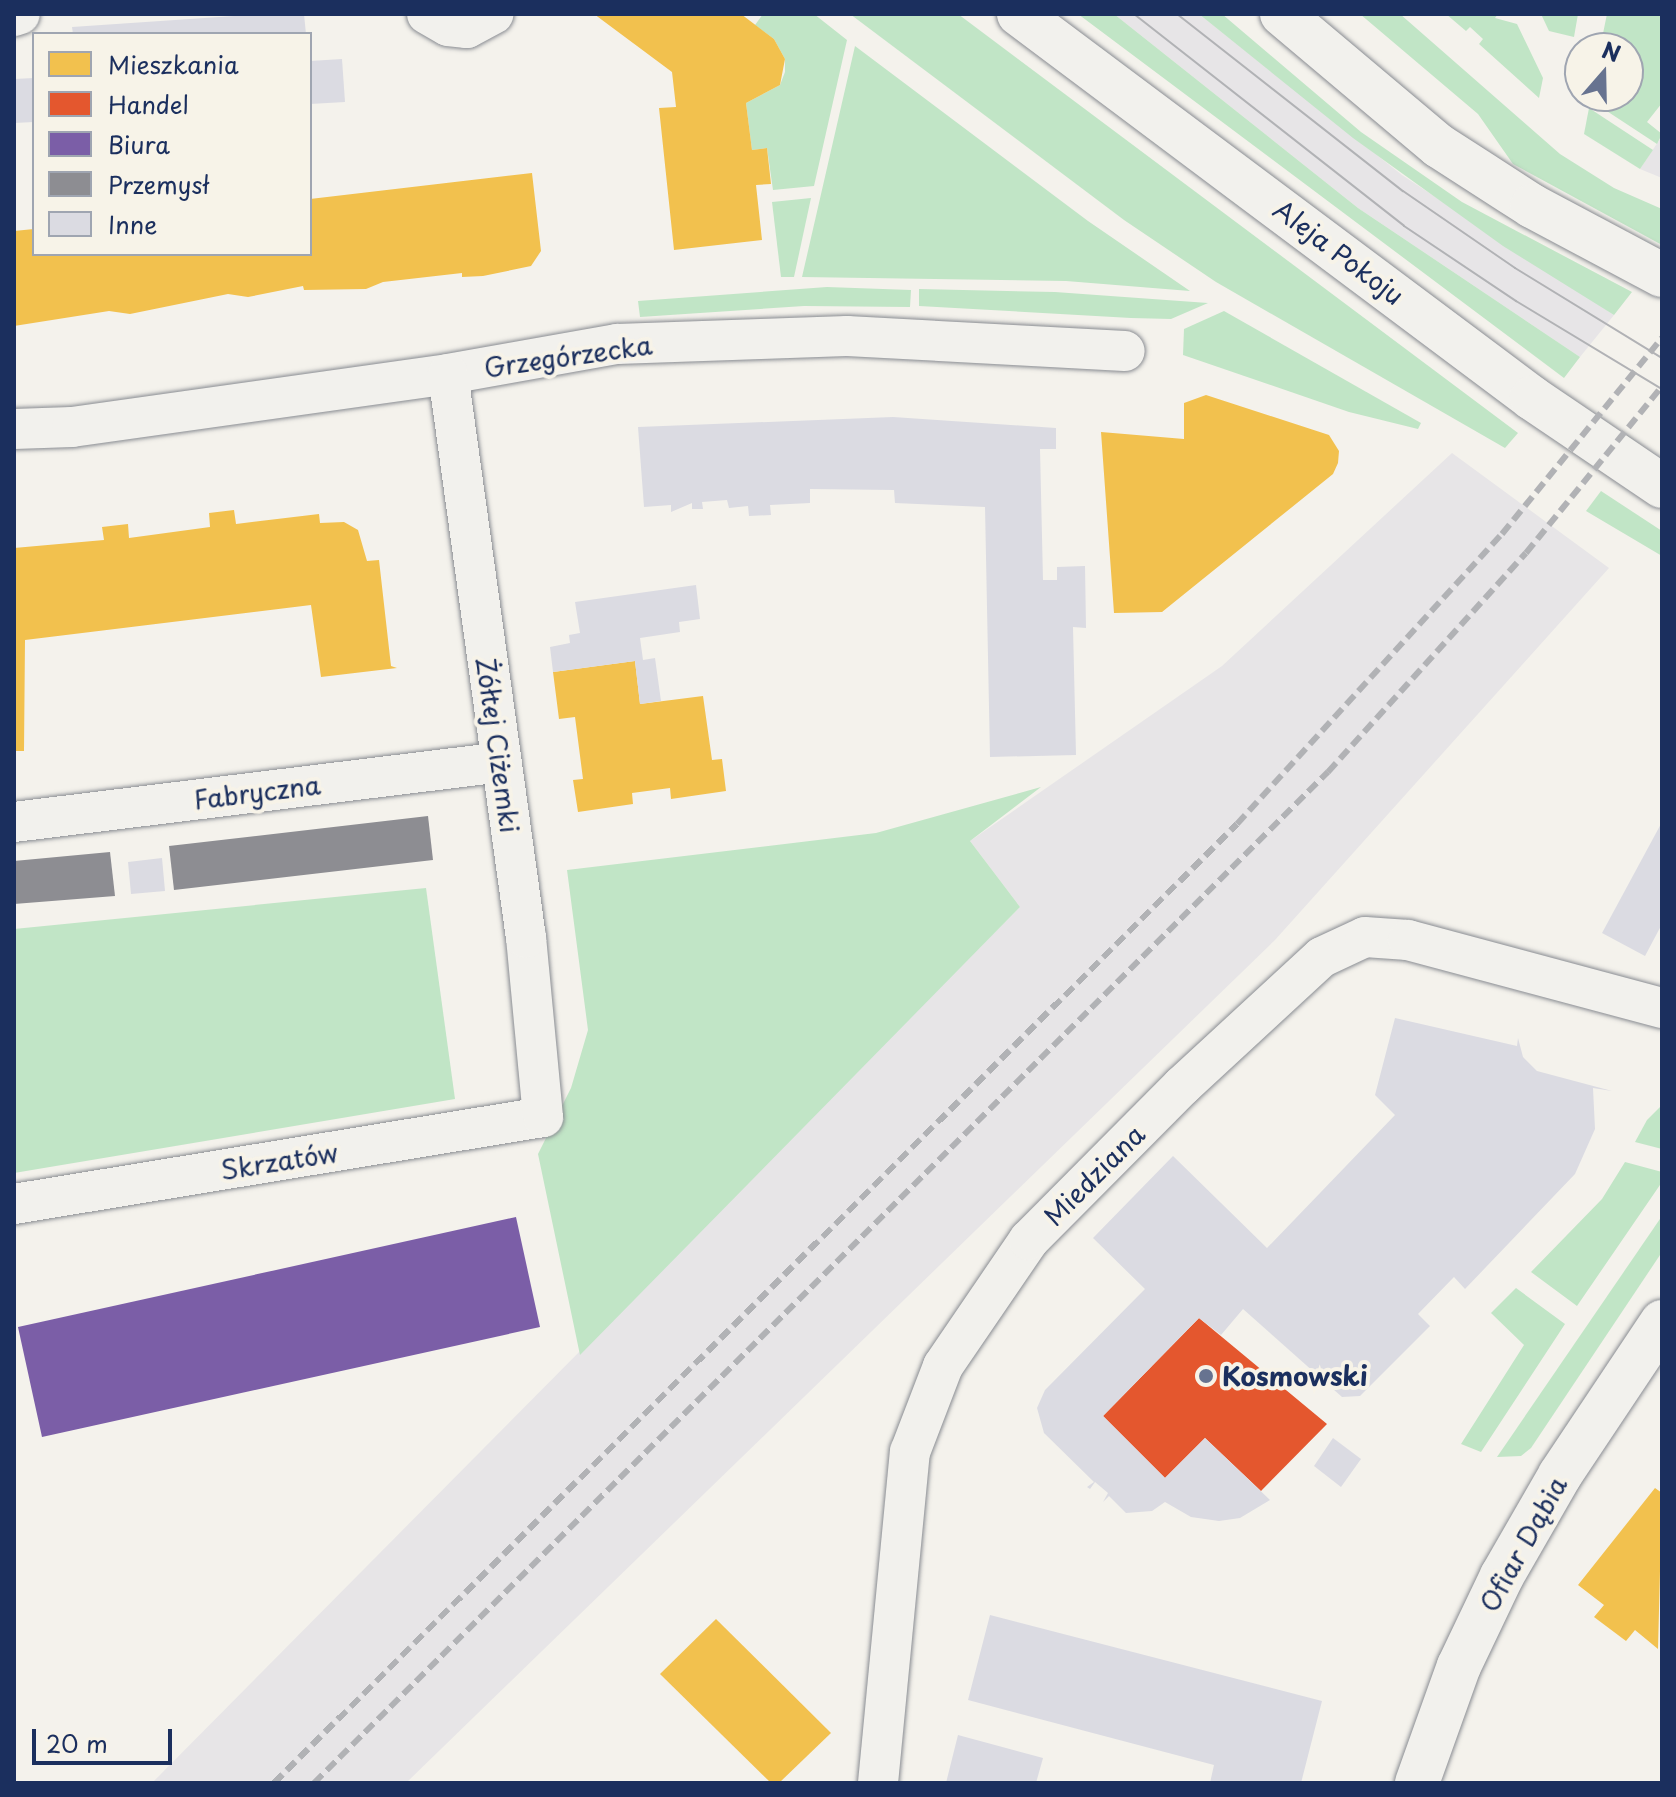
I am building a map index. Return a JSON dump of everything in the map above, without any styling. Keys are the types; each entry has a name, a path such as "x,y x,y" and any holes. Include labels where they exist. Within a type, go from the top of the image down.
{"main road":[{"name":"Aleja Pokoju","path":"1019,14 1532,398 1662,486"},
{"path":"1282,14 1439,146 1532,206 1662,275"},
{"name":"Ofiar Dąbia","path":"1417,1783 1459,1666 1502,1576 1560,1475 1662,1322"}],"street":[{"path":"14,16 20,14"},
{"path":"427,14 448,26 467,28 493,14"},
{"name":"Grzegórzecka","path":"14,429 72,427 448,374 617,344 847,336 1125,351"},
{"name":"Żółtej Ciżemki","path":"448,374 526,938 543,1117"},
{"name":"Fabryczna","path":"14,822 500,762"},
{"name":"Miedziana","path":"878,1783 910,1452 943,1366 1029,1240 1182,1086 1322,957 1365,937 1408,940 1662,1008"},
{"name":"Skrzatów","path":"14,1204 543,1117"}],"shaded area":[{"path":"1114,14 1199,14 1402,175 1614,315 1580,357 1358,208"},
{"path":"1662,136 1662,178 1640,169"},
{"path":"1452,453 1609,568 1275,940 406,1783 152,1783 1020,907 970,841 1222,666"}],"green space":[{"path":"763,14 814,14 847,40 814,186 773,190 767,148 752,150 746,103 780,85 785,72 785,59 774,39 755,25"},
{"path":"850,14 958,14 1518,433 1505,448 1216,282 1124,220"},
{"path":"1078,14 1114,14 1358,208 1580,357 1564,378"},
{"path":"1199,14 1222,14 1361,132 1462,202 1632,292 1614,315 1503,246 1353,138"},
{"path":"1360,14 1400,14 1560,154 1614,188 1662,209 1662,245 1513,164 1478,114"},
{"path":"1446,14 1498,14 1495,18 1517,24 1543,78 1539,98 1479,44 1483,39 1470,27 1466,31"},
{"path":"1541,14 1578,14 1575,32 1564,32 1564,35 1549,31"},
{"path":"1607,14 1662,14 1662,103 1647,122 1662,134 1657,144 1608,112 1644,112 1644,32 1603,32"},
{"path":"855,46 1088,221 1190,291 1066,281 802,277"},
{"path":"1588,112 1595,112 1653,150 1640,169 1584,134"},
{"path":"811,198 794,277 781,277 772,202"},
{"path":"827,287 911,290 910,307 804,306 640,317 638,301"},
{"path":"919,289 1055,292 1208,303 1171,319 1131,318 919,306"},
{"path":"1224,311 1421,423 1418,429 1349,412 1183,355 1184,329"},
{"path":"1601,491 1662,531 1662,556 1586,511"},
{"path":"1041,787 970,841 1020,907 580,1355 538,1154 571,1088 588,1030 567,870 876,833"},
{"path":"426,888 455,1099 14,1173 14,929"},
{"path":"1662,1105 1662,1149 1635,1142 1647,1120"},
{"path":"1625,1162 1662,1172 1662,1182 1577,1306 1531,1272 1602,1199"},
{"path":"1662,1216 1662,1252 1531,1448 1521,1456 1497,1457"},
{"path":"1516,1288 1565,1324 1481,1452 1461,1444 1524,1345 1491,1313"}],"building: Mieszkania":[{"path":"594,14 741,14 774,39 785,59 780,85 746,103 752,150 767,148 771,184 756,185 762,240 674,250 659,108 676,107 672,72"},
{"path":"532,173 541,251 531,266 483,276 462,277 462,273 383,282 366,289 304,290 303,286 248,297 228,294 130,314 109,311 14,326 14,231 32,229 32,256 312,256 312,199"},
{"path":"1206,395 1329,435 1339,451 1338,463 1333,474 1162,612 1114,613 1101,432 1184,439 1184,403"},
{"path":"234,510 236,524 319,514 320,523 344,522 358,530 367,561 379,560 391,666 397,668 321,677 311,605 25,640 24,751 14,751 14,548 104,540 102,527 128,524 129,538 210,527 209,513"},
{"path":"635,661 640,704 703,696 712,760 722,759 726,791 671,799 670,788 632,793 633,804 578,812 573,780 583,779 575,717 559,719 553,672"},
{"path":"1655,1488 1662,1493 1658,1649 1635,1630 1626,1641 1594,1617 1604,1605 1578,1585"},
{"path":"716,1619 831,1733 779,1783 771,1783 660,1674"}],"building: Handel":[{"name":"Kosmowski","path":"1199,1318 1327,1424 1261,1491 1205,1438 1165,1478 1103,1416"}],"building: Biura":[{"path":"516,1217 540,1327 42,1437 18,1327"}],"building: Przemysł":[{"path":"428,816 433,860 174,890 169,846"},
{"path":"110,852 115,896 14,904 14,861"}],"building: Inne":[{"path":"304,14 306,32 73,32 72,27"},
{"path":"342,59 345,102 312,104 312,61"},
{"path":"32,78 32,122 14,123 14,79"},
{"path":"893,417 1056,428 1056,449 1040,449 1043,580 1057,580 1057,567 1085,566 1086,628 1073,627 1076,755 990,757 985,507 895,503 894,490 810,489 810,503 770,505 771,515 749,516 748,506 729,508 727,500 702,502 703,509 692,509 692,503 671,512 671,505 644,507 638,427"},
{"path":"696,585 700,619 679,622 680,632 640,638 643,660 655,658 661,701 640,704 635,661 553,672 550,647 570,643 569,635 580,633 575,602"},
{"path":"1662,822 1662,924 1645,956 1602,933"},
{"path":"162,858 165,891 131,894 128,862"},
{"path":"1395,1018 1517,1046 1518,1038 1523,1057 1537,1071 1612,1091 1593,1088 1595,1129 1575,1174 1465,1289 1454,1277 1418,1314 1430,1326 1360,1396 1342,1397 1243,1309 1221,1335 1199,1318 1103,1416 1165,1478 1205,1438 1270,1500 1240,1518 1219,1521 1191,1517 1165,1502 1152,1511 1126,1513 1109,1496 1103,1502 1108,1493 1095,1482 1090,1489 1087,1487 1094,1482 1044,1433 1037,1408 1045,1390 1145,1289 1093,1238 1173,1156 1267,1248 1395,1115 1375,1095"},
{"path":"1333,1438 1361,1459 1341,1487 1314,1466"},
{"path":"990,1615 1322,1701 1301,1783 1210,1783 1214,1765 968,1700"},
{"path":"958,1735 1043,1758 1036,1783 946,1783"}],"tram line":[{"path":"1134,14 1404,226 1516,301 1662,389"},
{"path":"1177,14 1403,191 1515,268 1662,358"}],"railway":[{"path":"274,1783 1237,824 1502,534 1662,338"},
{"path":"314,1783 1328,772 1526,553 1662,386"}],"place":[{"name":"Kosmowski","path":"1206,1376"}]}
